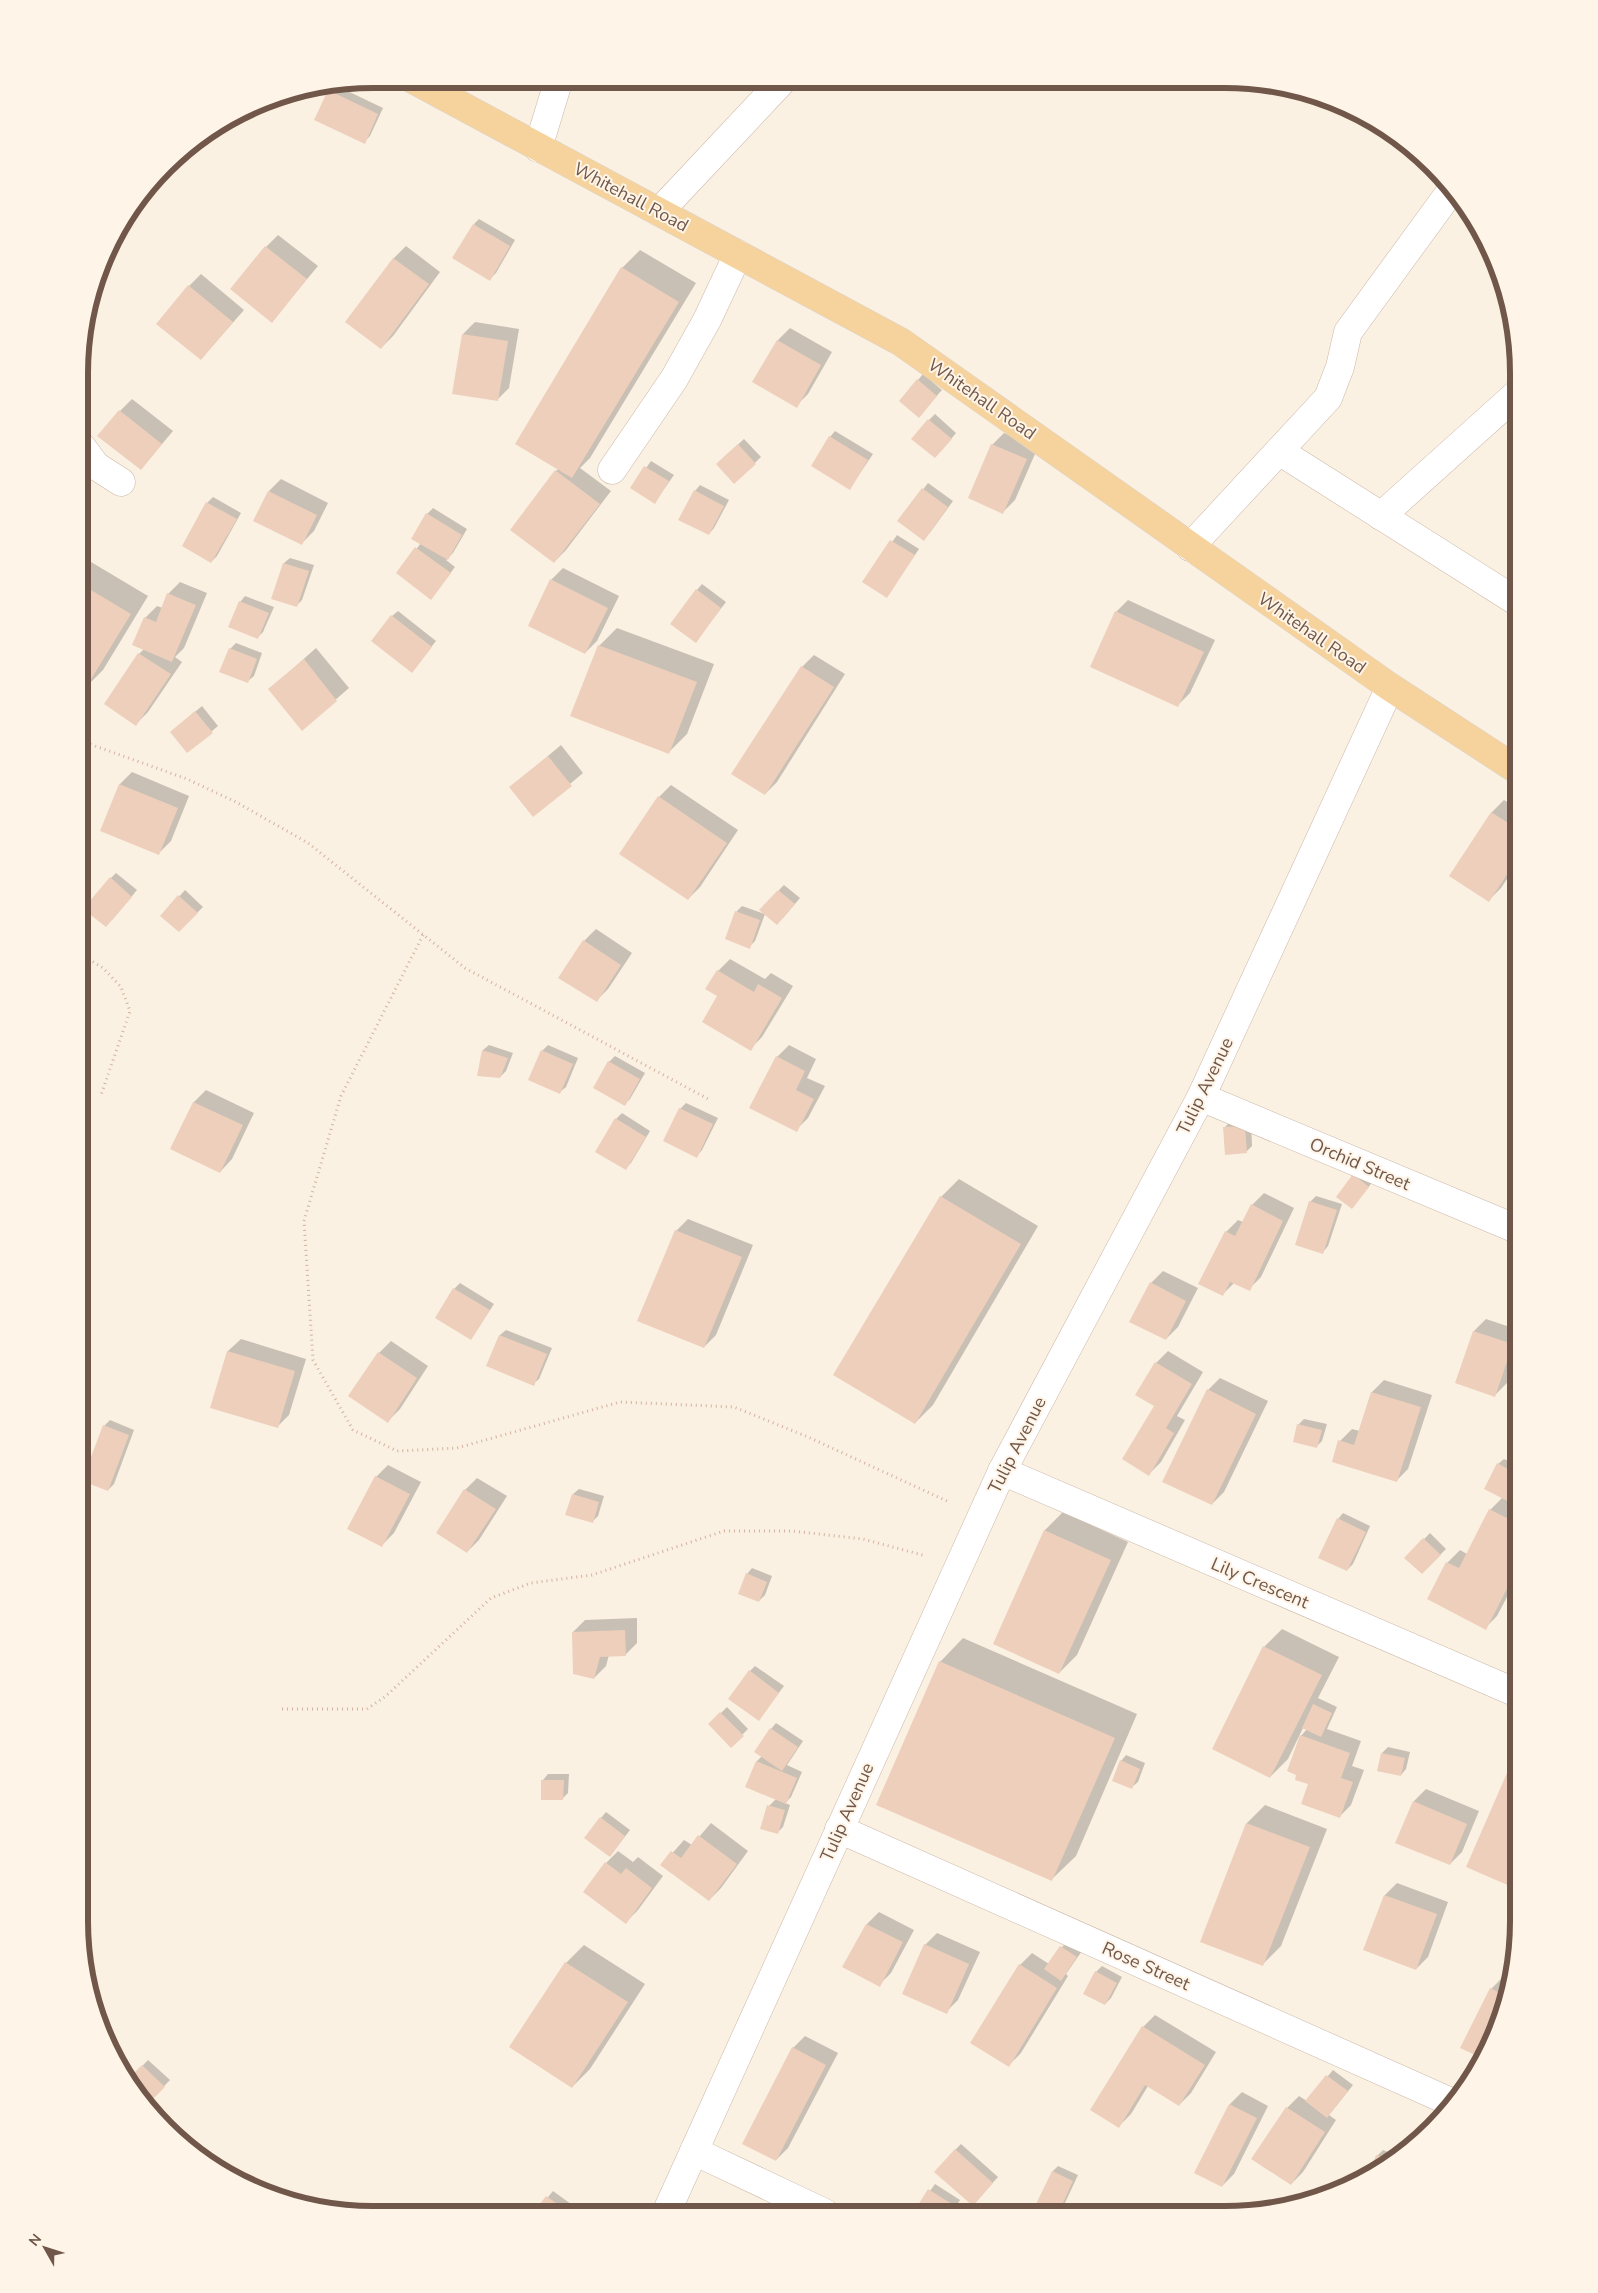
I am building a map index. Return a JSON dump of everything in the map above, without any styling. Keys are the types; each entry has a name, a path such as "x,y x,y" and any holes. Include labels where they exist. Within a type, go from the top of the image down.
{"main road":[{"name":"Whitehall Road","path":"428,88 901,342 1390,687 1510,766"}],"street":[{"path":"538,148 556,88"},
{"path":"659,212 775,88"},
{"path":"1190,547 1328,398 1340,367 1348,332 1448,194"},
{"path":"612,470 674,379 707,320 738,254"},
{"path":"1381,516 1510,400"},
{"path":"1279,451 1510,597"},
{"path":"88,455 96,466 121,482"},
{"name":"Tulip Avenue","path":"669,2206 1002,1471 1201,1097 1390,687"},
{"name":"Orchid Street","path":"1201,1097 1510,1226"},
{"name":"Lily Crescent","path":"1002,1471 1510,1690"},
{"name":"Rose Street","path":"839,1829 1447,2100"},
{"path":"694,2151 810,2206"}],"path":[{"path":"88,743 187,778 236,802 308,843 465,968 710,1100"},
{"path":"423,934 341,1096 304,1221 313,1360 354,1430 397,1452 457,1448 620,1402 734,1407 808,1437 981,1517"},
{"path":"88,959 103,968 121,987 130,1011 101,1095"},
{"path":"282,1709 367,1709 386,1696 491,1598 532,1583 592,1574 724,1531 792,1531 863,1539 958,1565"}],"building":[{"path":"327,91 330,91 378,114 365,144 314,120"},
{"path":"473,224 510,246 490,281 452,258"},
{"path":"265,246 307,279 272,323 230,289"},
{"path":"393,258 429,284 381,349 345,322"},
{"path":"621,267 679,302 572,478 515,444"},
{"path":"188,285 233,322 201,360 156,324"},
{"path":"462,334 508,341 498,401 452,394"},
{"path":"777,340 821,365 797,408 752,382"},
{"path":"917,379 937,396 919,418 899,401"},
{"path":"119,410 162,444 141,470 97,436"},
{"path":"928,419 952,439 935,458 911,439"},
{"path":"829,436 868,460 850,490 811,466"},
{"path":"738,444 756,464 734,484 716,464"},
{"path":"991,444 1027,459 1003,514 968,498"},
{"path":"644,466 669,481 655,504 630,488"},
{"path":"555,470 600,504 554,563 510,530"},
{"path":"922,488 948,507 924,541 897,521"},
{"path":"694,490 724,506 709,535 678,520"},
{"path":"268,491 317,515 302,545 253,521"},
{"path":"206,502 237,519 211,563 182,546"},
{"path":"426,513 462,535 448,560 411,539"},
{"path":"890,540 915,555 887,598 862,582"},
{"path":"415,547 451,573 431,600 396,573"},
{"path":"283,563 309,571 297,607 271,599"},
{"path":"550,579 608,608 585,654 528,626"},
{"path":"88,588 131,614 88,684"},
{"path":"696,589 721,608 696,643 670,624"},
{"path":"167,593 196,605 172,662 132,645 144,617 156,622"},
{"path":"239,601 269,613 258,639 228,627"},
{"path":"1115,611 1204,652 1178,707 1090,667"},
{"path":"391,615 432,647 412,673 371,641"},
{"path":"598,645 697,682 669,754 570,716"},
{"path":"229,648 257,659 248,683 219,672"},
{"path":"138,653 171,674 136,726 104,704"},
{"path":"304,659 337,701 302,731 268,689"},
{"path":"801,666 834,687 765,795 731,774"},
{"path":"195,711 213,733 187,753 170,732"},
{"path":"548,756 572,786 533,817 509,787"},
{"path":"119,784 178,808 159,855 100,831"},
{"path":"658,796 727,843 688,900 619,854"},
{"path":"1491,812 1510,824 1510,870 1489,902 1449,876"},
{"path":"110,877 132,897 106,927 88,913 88,903"},
{"path":"778,890 795,904 777,925 759,910"},
{"path":"178,895 198,913 179,932 160,916"},
{"path":"735,911 760,920 750,949 725,939"},
{"path":"583,940 621,965 597,1002 558,978"},
{"path":"717,970 754,992 758,984 782,998 751,1051 702,1022 717,996 705,989"},
{"path":"482,1050 508,1058 500,1078 477,1076"},
{"path":"541,1050 573,1064 560,1094 528,1080"},
{"path":"776,1056 805,1071 796,1090 814,1099 797,1132 749,1108"},
{"path":"608,1061 640,1079 625,1106 593,1088"},
{"path":"193,1102 243,1125 220,1173 170,1149"},
{"path":"679,1108 713,1124 697,1158 663,1141"},
{"path":"615,1118 646,1137 626,1170 595,1152"},
{"path":"1245,1126 1247,1153 1225,1155 1223,1127"},
{"path":"1353,1174 1369,1187 1352,1209 1336,1197"},
{"path":"940,1196 1021,1244 915,1424 833,1375"},
{"path":"1309,1201 1337,1210 1323,1254 1295,1245"},
{"path":"1251,1204 1283,1221 1250,1291 1230,1282 1223,1296 1198,1284 1225,1231 1235,1236"},
{"path":"675,1230 742,1257 704,1348 637,1321"},
{"path":"1150,1282 1186,1301 1166,1340 1129,1322"},
{"path":"453,1288 490,1310 471,1340 435,1318"},
{"path":"1473,1331 1510,1343 1510,1353 1495,1397 1455,1383"},
{"path":"499,1335 547,1354 534,1386 486,1366"},
{"path":"227,1351 295,1371 278,1428 210,1408"},
{"path":"378,1352 417,1378 388,1423 348,1396"},
{"path":"1155,1362 1192,1384 1166,1428 1174,1433 1149,1476 1122,1459 1154,1406 1135,1395"},
{"path":"1207,1389 1256,1414 1212,1505 1162,1482"},
{"path":"1371,1392 1421,1407 1397,1482 1332,1462 1338,1440 1354,1445"},
{"path":"1297,1424 1322,1430 1317,1448 1293,1442"},
{"path":"103,1425 129,1435 108,1491 88,1483 88,1465"},
{"path":"1497,1463 1510,1470 1510,1502 1484,1489"},
{"path":"375,1476 410,1494 382,1547 347,1529"},
{"path":"464,1489 496,1509 467,1553 436,1533"},
{"path":"572,1494 599,1502 593,1523 565,1515"},
{"path":"1489,1509 1510,1520 1510,1583 1486,1630 1427,1599 1446,1562 1459,1568"},
{"path":"1337,1518 1366,1532 1347,1571 1318,1558"},
{"path":"1044,1530 1111,1560 1059,1674 993,1644"},
{"path":"1423,1538 1441,1555 1422,1574 1404,1558"},
{"path":"746,1573 767,1582 759,1602 738,1594"},
{"path":"625,1630 626,1656 600,1657 594,1679 573,1674 572,1632"},
{"path":"1263,1646 1322,1675 1270,1778 1212,1749"},
{"path":"939,1661 1115,1738 1052,1881 876,1805"},
{"path":"749,1670 779,1693 759,1721 728,1699"},
{"path":"1313,1704 1332,1713 1321,1737 1302,1728"},
{"path":"720,1712 744,1736 731,1748 708,1724"},
{"path":"770,1728 798,1747 782,1771 754,1752"},
{"path":"1300,1735 1350,1753 1341,1778 1353,1782 1340,1818 1301,1804 1308,1784 1295,1780 1296,1775 1287,1771"},
{"path":"1381,1753 1405,1758 1401,1776 1377,1771"},
{"path":"1120,1760 1140,1769 1132,1789 1112,1781"},
{"path":"756,1761 797,1778 786,1804 745,1787"},
{"path":"1510,1766 1510,1886 1466,1867"},
{"path":"541,1780 564,1780 563,1800 541,1800"},
{"path":"1413,1801 1467,1824 1450,1865 1395,1843"},
{"path":"767,1805 785,1810 778,1834 760,1829"},
{"path":"600,1817 625,1836 610,1857 584,1838"},
{"path":"1246,1823 1310,1847 1263,1966 1200,1942"},
{"path":"698,1835 737,1864 709,1901 660,1865 671,1851 681,1858"},
{"path":"605,1862 621,1874 626,1868 652,1888 626,1924 583,1892"},
{"path":"1384,1895 1437,1914 1416,1970 1363,1950"},
{"path":"866,1924 903,1942 880,1987 842,1967"},
{"path":"924,1944 969,1964 947,2014 902,1994"},
{"path":"1060,1946 1077,1957 1061,1981 1044,1969"},
{"path":"565,1962 628,2002 572,2088 509,2047"},
{"path":"1019,1964 1057,1988 1009,2067 970,2043"},
{"path":"1095,1971 1117,1983 1105,2005 1083,1994"},
{"path":"1504,1980 1489,2030 1476,2055 1460,2048 1490,1988 1498,1992"},
{"path":"1142,2026 1205,2065 1179,2106 1145,2085 1119,2128 1090,2110"},
{"path":"792,2047 826,2065 776,2161 742,2144"},
{"path":"142,2065 165,2087 151,2101 132,2075"},
{"path":"1326,2075 1348,2091 1327,2118 1305,2101"},
{"path":"1229,2104 1257,2118 1222,2187 1194,2173"},
{"path":"1286,2107 1325,2132 1291,2185 1251,2159"},
{"path":"955,2149 993,2183 973,2206 934,2172"},
{"path":"1376,2155 1384,2158 1384,2158 1372,2165"},
{"path":"1052,2171 1073,2181 1062,2206 1040,2206 1036,2204"},
{"path":"928,2189 955,2206 917,2206"},
{"path":"546,2196 560,2206 538,2206"}]}
